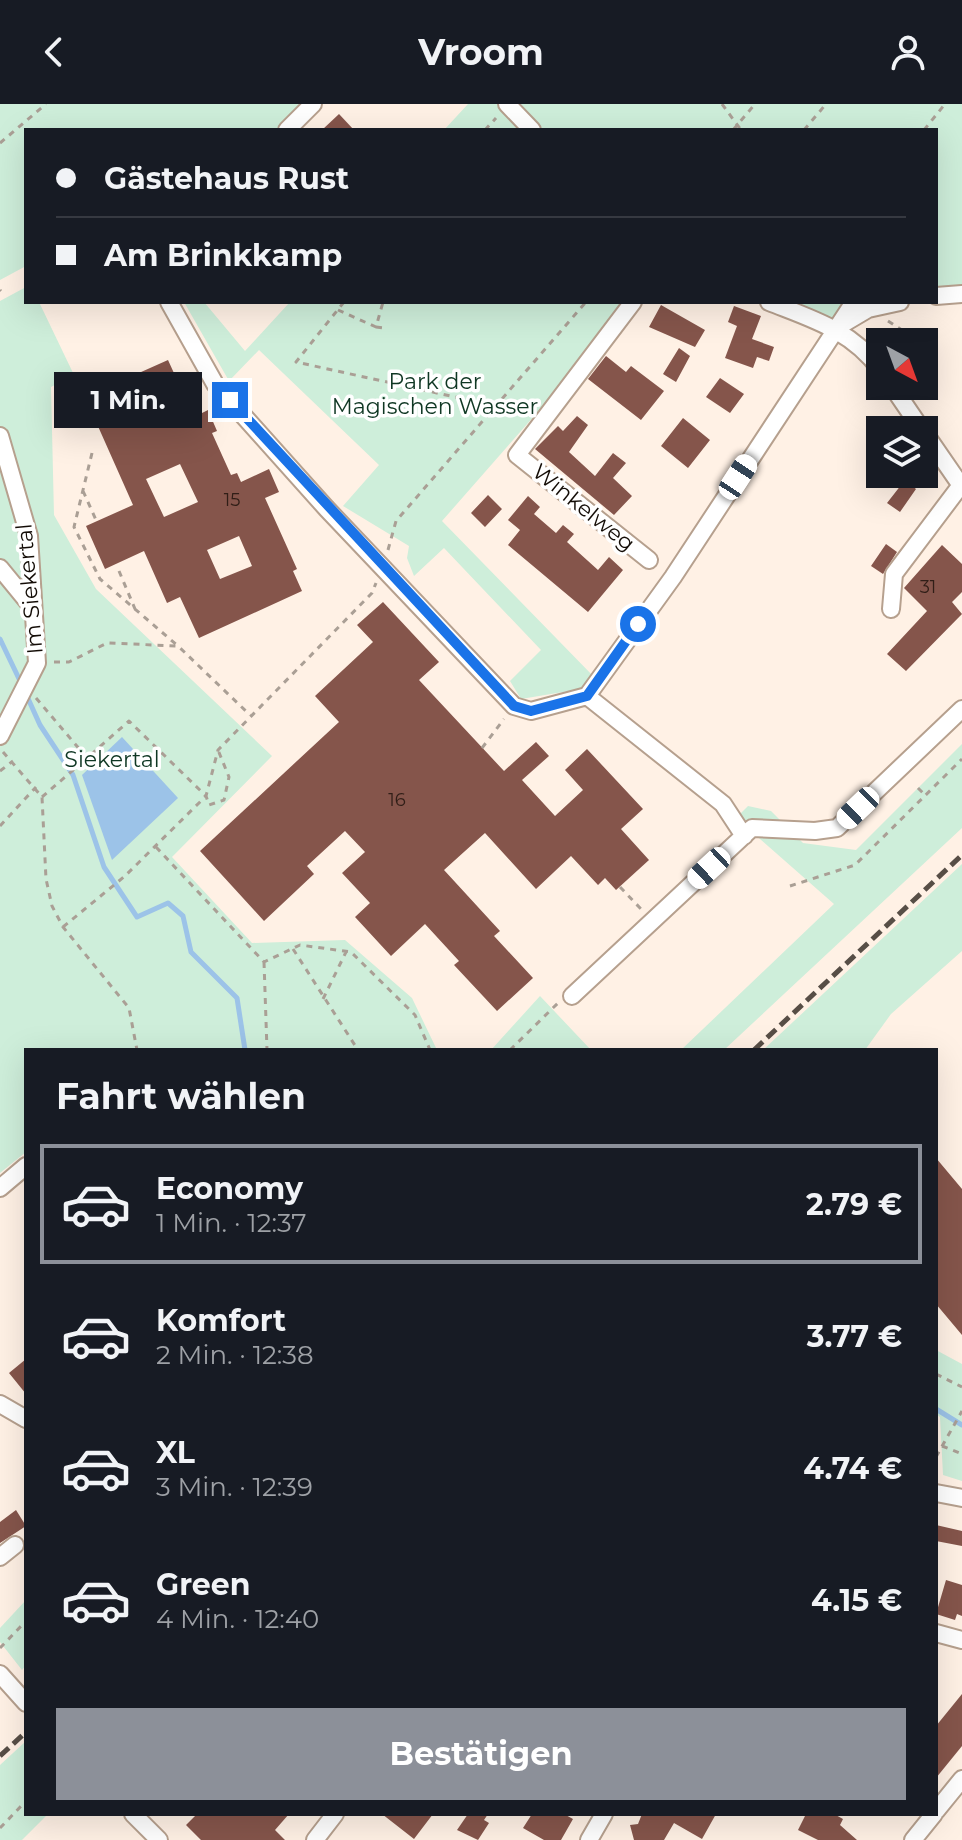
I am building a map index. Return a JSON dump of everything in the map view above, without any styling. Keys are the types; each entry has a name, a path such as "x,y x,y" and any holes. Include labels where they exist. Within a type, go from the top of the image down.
{"street":[{"path":"289,128 313,104"},
{"path":"507,104 530,128"},
{"path":"938,296 962,294"},
{"path":"170,304 215,384 514,706 531,711 587,696 673,577 853,304"},
{"name":"Winkelweg","path":"631,304 517,455 649,560"},
{"path":"774,304 837,329 856,341 866,353"},
{"path":"837,329 868,309 891,304"},
{"name":"Im Siekertal","path":"0,436 29,536 37,663 0,736"},
{"path":"891,609 894,574 961,486 938,453"},
{"path":"0,568 32,607"},
{"path":"587,696 723,804 744,836"},
{"path":"572,996 752,828 815,831 837,828 962,709"},
{"path":"0,1188 24,1168"},
{"path":"0,1404 24,1418"},
{"path":"938,1493 962,1498"},
{"path":"0,1557 15,1545"},
{"path":"938,1634 962,1640"},
{"path":"4,1678 24,1701"},
{"path":"938,1808 962,1779"},
{"path":"135,1816 159,1840"},
{"path":"315,1840 333,1816"},
{"path":"589,1840 603,1816"},
{"path":"913,1840 932,1816"}],"path":[{"path":"0,143 46,104"},
{"path":"722,104 740,128"},
{"path":"735,128 755,104"},
{"path":"806,128 826,104"},
{"path":"926,128 945,104"},
{"path":"342,304 296,362 496,406"},
{"path":"376,327 382,304"},
{"path":"63,927 125,876 206,796 218,750 372,593 396,521 584,304"},
{"path":"338,310 385,328"},
{"path":"92,453 74,527 100,579 178,646 250,715"},
{"path":"83,491 96,520"},
{"path":"119,571 137,612"},
{"path":"37,663 69,662 107,643 178,646"},
{"path":"27,688 87,758"},
{"path":"482,748 514,706"},
{"path":"42,797 129,721 206,796 209,805 224,800 229,777 218,750"},
{"path":"0,750 42,797 46,879 52,906 63,927 129,1008 137,1048"},
{"path":"790,886 855,865 962,759"},
{"path":"0,771 13,761"},
{"path":"0,826 36,787"},
{"path":"918,788 925,795"},
{"path":"156,847 264,962 267,1048"},
{"path":"620,887 647,915"},
{"path":"264,962 300,945 351,952 415,1015 429,1048"},
{"path":"293,948 357,1048"},
{"path":"323,999 346,951"},
{"path":"938,1375 962,1387"},
{"path":"938,1453 962,1411"},
{"path":"942,1446 962,1454"},
{"path":"0,1648 24,1623"},
{"path":"0,1828 24,1803"}],"green space":[{"path":"0,104 303,104 281,128 24,128 24,267 0,280"},
{"path":"468,104 962,104 962,289 938,293 938,128 446,128"},
{"name":"Siekertal","path":"24,288 24,304 40,304 74,375 51,387 54,515 96,589 272,756 172,857 252,943 345,940 412,998 436,1048 24,1048 24,1154 0,1173 0,301"},
{"name":"Park der Magischen Wasser","path":"185,304 206,304 245,351 288,304 627,304 600,341 442,521 596,679 593,687 521,699 510,681 541,650 444,548 414,576 407,558 409,546 343,506 379,465 259,350 229,381"},
{"path":"785,304 856,304 839,327"},
{"path":"962,744 962,828 726,1048 683,1048 834,904 736,818 748,806 771,811 803,843 856,850"},
{"path":"962,864 962,951 891,1014 866,1048 765,1048"},
{"path":"540,996 589,1048 493,1048"},
{"path":"938,1351 962,1364 962,1481 943,1475"},
{"path":"24,1602 22,1670 0,1642 0,1628"},
{"path":"24,1743 24,1816 46,1816 22,1840 0,1840 0,1765"}],"water":[{"path":"122,737 178,798 112,860 82,775"}],"building":[{"path":"339,114 352,128 324,128"},
{"path":"661,305 705,330 695,347 649,327"},
{"path":"734,306 761,316 752,339 774,347 769,361 757,357 753,368 725,358 737,326 728,322"},
{"path":"679,348 690,356 676,382 663,374"},
{"path":"606,356 626,372 631,366 664,391 641,420 588,379"},
{"path":"168,360 194,417 208,410 217,431 212,433 231,475 237,473 241,482 269,469 279,492 265,498 297,569 293,571 302,591 199,638 180,597 167,603 144,551 105,569 86,526 133,505 85,397","holes":["180,464 198,502 164,517 146,479","239,536 252,566 220,579 207,550"]},
{"path":"720,378 744,394 730,413 706,397"},
{"path":"577,416 588,425 569,452 595,476 613,453 626,463 613,478 632,496 614,515 535,449 558,426 563,431"},
{"path":"683,418 710,440 688,468 661,446"},
{"path":"899,488 916,489 900,512 887,503"},
{"path":"488,495 502,509 485,527 471,513"},
{"path":"528,496 540,507 534,514 556,533 563,525 574,534 567,542 598,570 609,557 623,570 588,612 508,545 520,530 508,520"},
{"path":"886,544 897,552 883,574 871,566"},
{"path":"942,545 962,564 962,592 952,602 962,614 906,671 887,654 927,611 904,588"},
{"path":"383,602 439,662 419,680 504,771 536,742 549,756 522,780 555,816 583,790 565,770 587,749 643,809 621,829 649,860 616,890 605,878 598,885 571,856 536,889 485,833 444,870 500,931 494,936 533,978 497,1011 454,965 459,961 425,924 391,956 355,917 370,903 342,873 365,852 345,831 307,866 314,874 264,921 200,851 339,722 315,696 373,642 357,625"},
{"path":"938,1160 962,1189 962,1335 938,1306"},
{"path":"24,1361 24,1392 9,1373"},
{"path":"16,1510 24,1527 0,1543 0,1522"},
{"path":"938,1525 962,1531 962,1546 938,1541"},
{"path":"946,1580 962,1585 962,1616 957,1614 955,1620 938,1615"},
{"path":"962,1694 962,1746 938,1776 938,1724"},
{"path":"195,1816 287,1816 275,1830 285,1840 201,1840 186,1825"},
{"path":"385,1816 431,1816 414,1839"},
{"path":"467,1816 487,1816 484,1820 489,1823 478,1840 457,1830"},
{"path":"531,1816 568,1816 573,1819 561,1840 544,1840 523,1828"},
{"path":"641,1816 715,1816 702,1839 674,1823 664,1840 634,1840 630,1825 638,1824"},
{"path":"805,1816 838,1816 843,1819 840,1825 857,1840 818,1840 798,1830"}],"waterway":[{"path":"0,639 22,685"},
{"path":"26,694 40,725 73,775 104,867 137,917 168,903 183,916 191,952 237,998 245,1048"},
{"path":"938,1410 962,1425"}],"railway":[{"path":"756,1048 962,855"},
{"path":"0,1756 24,1734"}],"route":[{"path":"230,400 326,508 514,706 531,711 587,696 638,624"}]}
